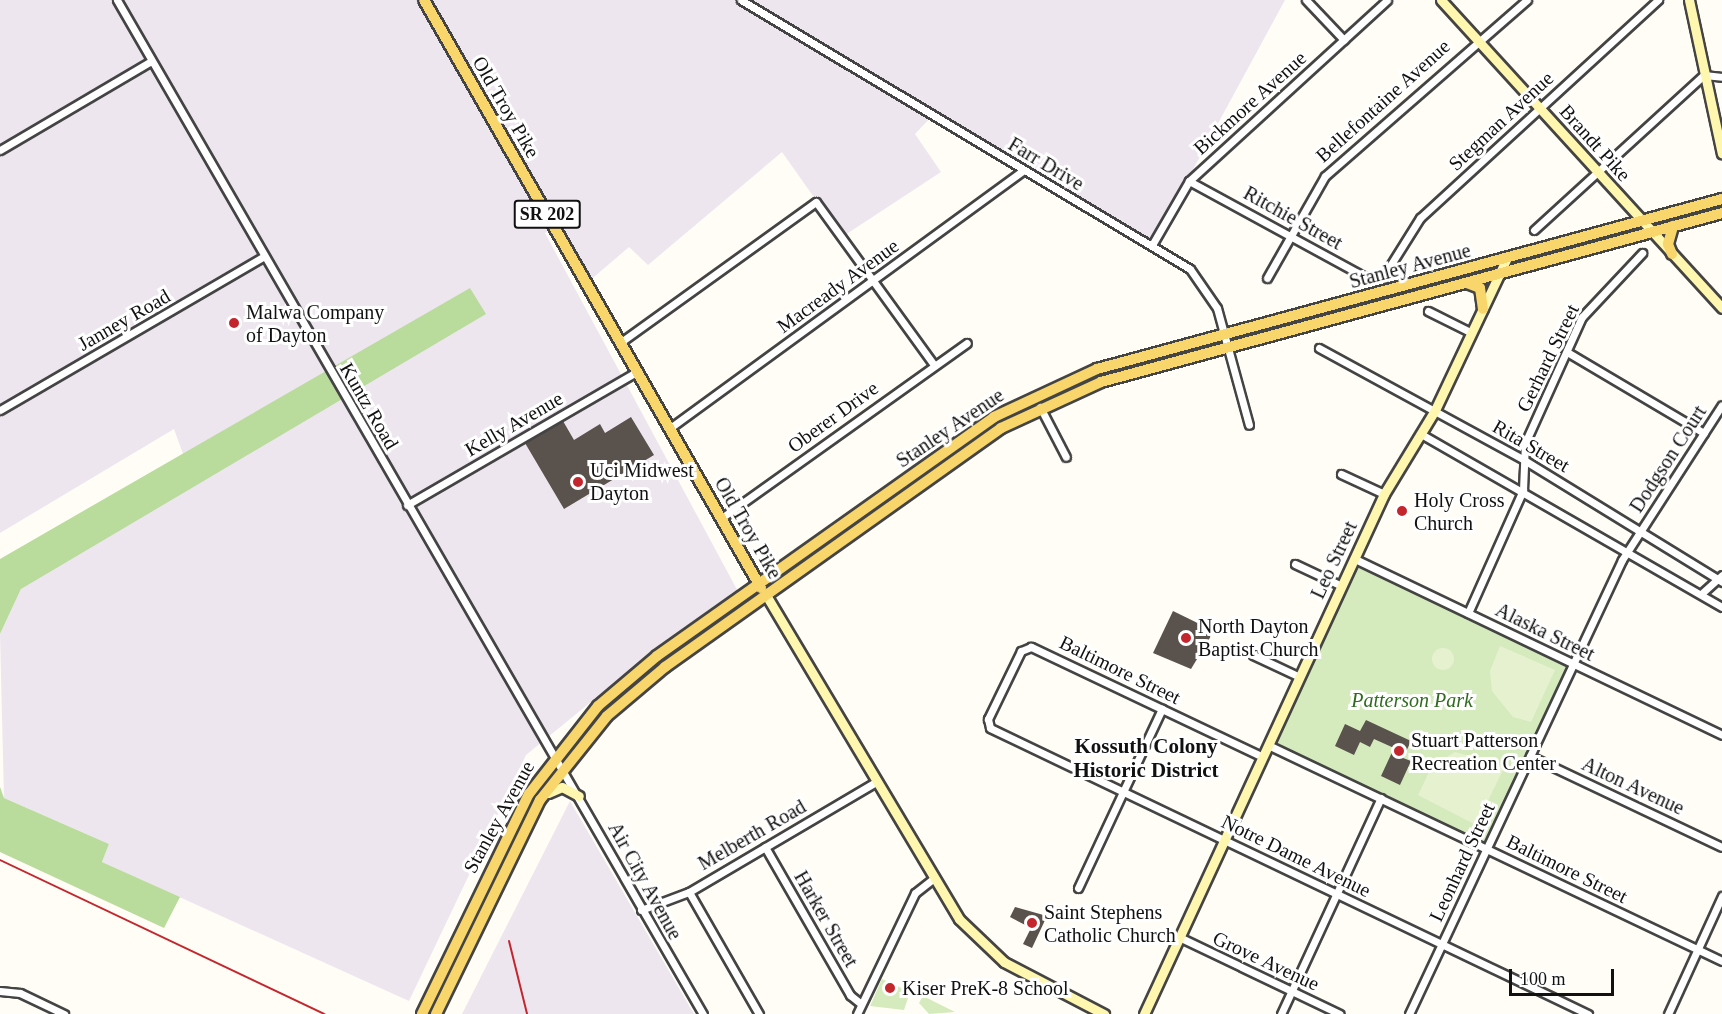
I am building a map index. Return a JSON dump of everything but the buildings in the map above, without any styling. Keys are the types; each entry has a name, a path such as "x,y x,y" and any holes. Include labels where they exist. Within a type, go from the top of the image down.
{"main road":[{"name":"Old Troy Pike","path":"424,0 638,371 720,519 933,879 988,950 1021,973 1104,1014"},
{"name":"Brandt Pike","path":"1442,0 1722,308"},
{"path":"1689,0 1722,154"},
{"name":"Stanley Avenue","path":"422,1012 511,825 598,706 657,656 994,417 1097,369 1722,199"},
{"name":"Stanley Avenue","path":"436,1014 558,763 607,716 655,675 961,455 1040,407 1101,382 1722,213"},
{"path":"1672,254 1673,226"},
{"name":"Leo Street","path":"1143,1014 1384,494 1435,410 1507,258"},
{"path":"1467,283 1480,288 1483,309"},
{"path":"540,801 562,787 579,796"}],"street":[{"name":"Kuntz Road","path":"117,0 263,257 558,763"},
{"name":"Farr Drive","path":"741,0 1152,245 1205,286 1224,335 1249,425"},
{"path":"1306,0 1344,40"},
{"name":"Bickmore Avenue","path":"1152,245 1189,181 1387,0"},
{"name":"Bellefontaine Avenue","path":"1268,278 1325,176 1477,39 1527,0"},
{"name":"Stegman Avenue","path":"1383,277 1420,218 1658,0"},
{"path":"0,150 151,61"},
{"path":"1534,230 1704,75 1722,77"},
{"name":"Macready Avenue","path":"670,428 1024,170"},
{"name":"Ritchie Street","path":"1189,181 1363,276 1383,277"},
{"path":"621,342 816,202 934,365"},
{"name":"Gerhard Street","path":"1523,490 1525,443 1588,309 1642,253"},
{"name":"Janney Road","path":"0,410 263,257"},
{"path":"1428,311 1472,333"},
{"name":"Oberer Drive","path":"720,519 967,343"},
{"name":"Rita Street","path":"1319,348 1524,460 1720,579"},
{"path":"1567,352 1704,434"},
{"name":"Kelly Avenue","path":"407,505 638,371"},
{"name":"Dodgson Court","path":"1641,530 1722,405"},
{"path":"1040,407 1066,457"},
{"path":"1421,434 1523,490 1722,607"},
{"path":"1341,474 1384,494"},
{"path":"1468,613 1523,490"},
{"name":"Leonhard Street","path":"1409,1014 1573,663 1628,551 1641,530"},
{"name":"Alaska Street","path":"1354,558 1722,735"},
{"path":"1295,564 1342,586"},
{"path":"1701,594 1720,579"},
{"name":"Baltimore Street","path":"990,728 988,719 1027,647 1263,758"},
{"path":"1253,655 1300,677"},
{"path":"1078,888 1162,709"},
{"name":"Notre Dame Avenue","path":"990,728 1587,1014"},
{"name":"Baltimore Street","path":"1268,745 1722,961"},
{"name":"Alton Avenue","path":"1530,756 1722,847"},
{"name":"Air City Avenue","path":"558,763 703,1014"},
{"name":"Melberth Road","path":"641,910 689,892 876,782"},
{"path":"1281,1014 1381,798"},
{"name":"Harker Street","path":"765,847 850,995 861,1004"},
{"path":"857,1014 915,893 933,879"},
{"path":"689,892 759,1014"},
{"path":"1668,1014 1722,896"},
{"name":"Grove Avenue","path":"1179,937 1340,1014"},
{"path":"0,991 20,993 64,1014"}],"shaded area":[{"path":"0,0 1285,0 1152,245 933,115 915,134 941,172 842,237 782,152 648,265 629,247 587,283 554,227 545,233 741,597 669,638 526,755 409,1001 102,862 109,844 4,798 0,634 21,589 183,454 174,429 0,533"},
{"path":"570,801 694,1014 462,1014"}],"green space":[{"path":"470,288 486,314 21,589 0,634 0,559"},
{"name":"Patterson Park","path":"1355,559 1573,665 1483,849 1265,743"},
{"path":"1500,646 1555,670 1531,722 1513,717 1492,691 1490,671"},
{"path":"1443,648 1453,655 1454,659 1447,669 1443,670 1433,663 1432,659 1439,649"},
{"path":"1455,752 1505,766 1476,825 1418,795 1432,766"},
{"path":"0,787 4,798 109,844 102,862 180,897 164,928 0,852"},
{"path":"882,979 910,992 904,1010 870,1006"},
{"path":"923,996 955,1012 929,1014 919,1003"}],"railway":[{"path":"0,860 324,1014"},
{"path":"509,941 527,1014"}],"place":[{"name":"Malwa Company of Dayton","path":"234,323"},
{"name":"Uci Midwest Dayton","path":"578,482"},
{"name":"Holy Cross Church","path":"1402,511"},
{"name":"North Dayton Baptist Church","path":"1186,638"},
{"name":"Stuart Patterson Recreation Center","path":"1399,751"},
{"name":"Saint Stephens Catholic Church","path":"1032,923"},
{"name":"Kiser PreK-8 School","path":"890,988"}],"district":[{"name":"Kossuth Colony Historic District","path":"1146,758"}]}
